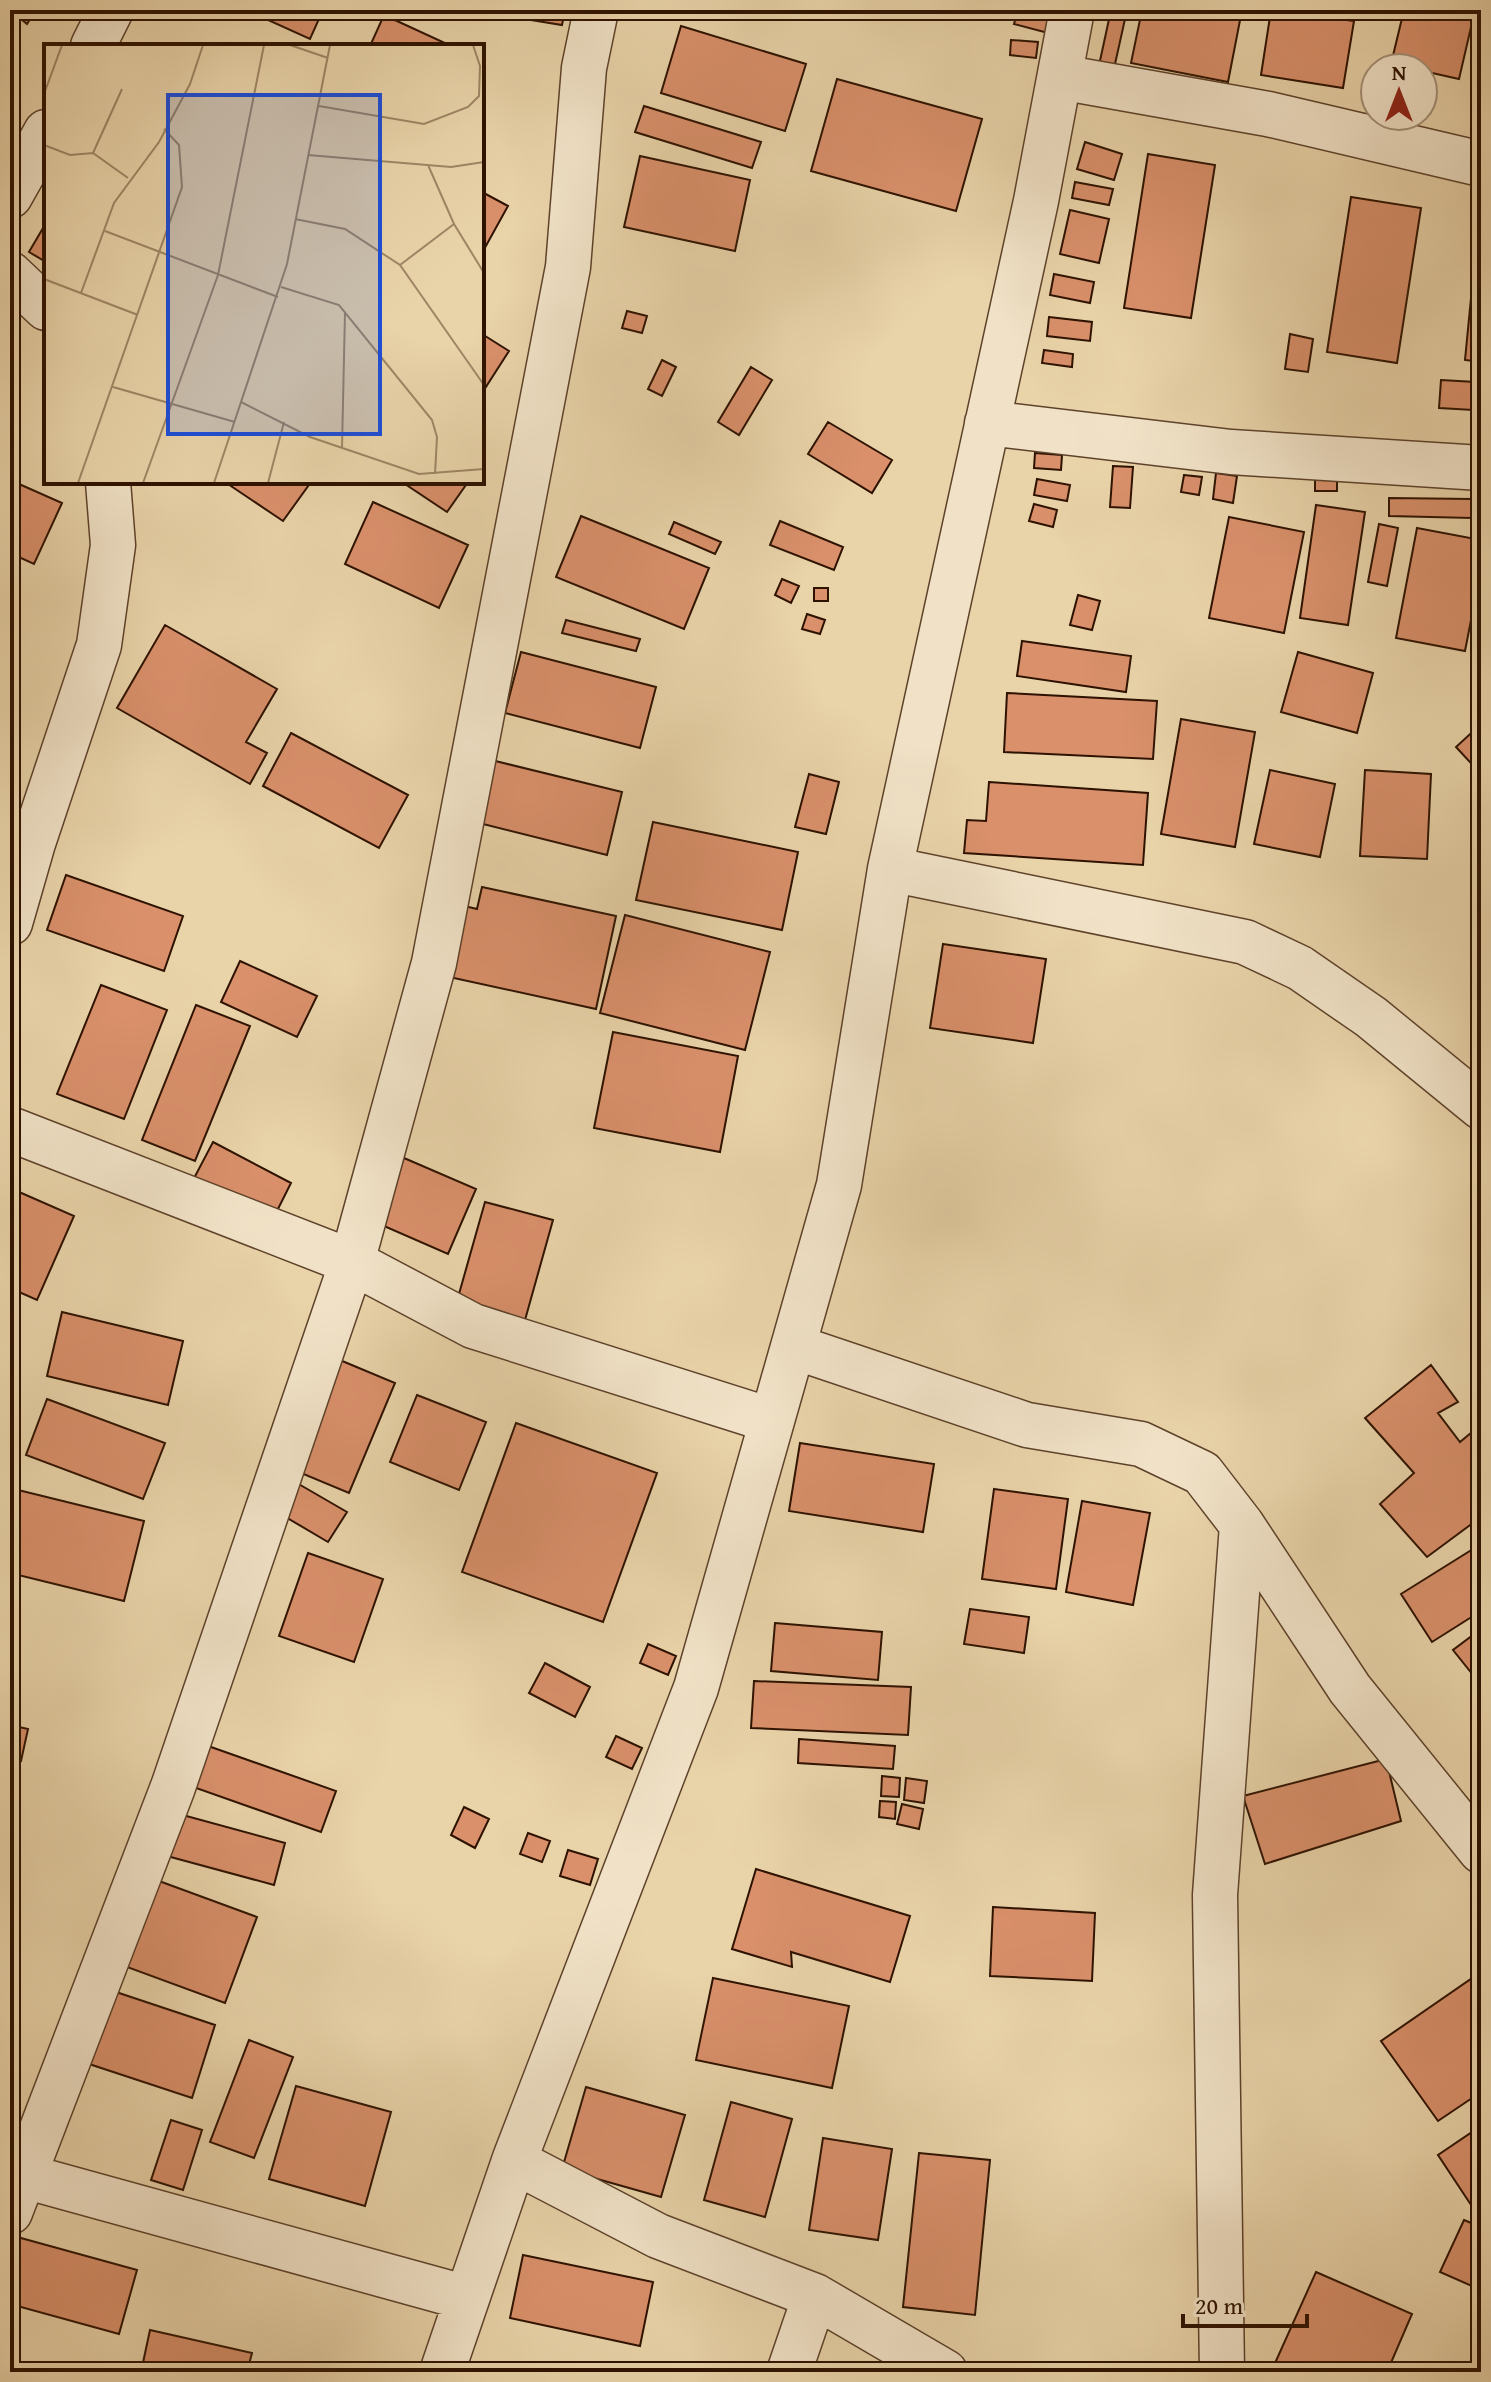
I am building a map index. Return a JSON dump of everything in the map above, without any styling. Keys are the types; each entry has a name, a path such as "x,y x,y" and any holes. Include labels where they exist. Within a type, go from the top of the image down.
{"street":[{"path":"94,44 111,10"},
{"path":"467,2298 15,2187 173,1787 352,1262 434,963 568,267 584,68 596,10"},
{"path":"442,2372 514,2161 696,1688 839,1185 890,869 987,423 1072,10"},
{"path":"1060,77 1268,114 1481,164"},
{"path":"10,196 44,136"},
{"path":"10,274 44,306"},
{"path":"987,423 1231,452 1481,468"},
{"path":"10,923 33,843 99,645 113,545 108,484"},
{"path":"890,869 1245,942 1300,968 1371,1017 1481,1107"},
{"path":"10,1129 352,1262 473,1326 770,1420"},
{"path":"795,1347 1027,1425 1141,1444 1202,1473 1242,1525 1350,1689 1481,1851"},
{"path":"1222,2372 1215,1895 1242,1525"},
{"path":"514,2161 658,2236 815,2296 945,2372"},
{"path":"789,2372 815,2296"}],"building":[{"path":"10,10 36,10 27,24"},
{"path":"246,10 323,10 310,39"},
{"path":"469,10 565,10 562,25"},
{"path":"1018,10 1057,17 1052,34 1014,24"},
{"path":"1111,10 1127,10 1113,73 1098,70"},
{"path":"1142,10 1242,10 1228,82 1131,63"},
{"path":"1271,10 1354,21 1343,88 1261,75"},
{"path":"1404,10 1475,10 1459,79 1439,75 1439,52 1394,52"},
{"path":"384,15 447,44 371,44"},
{"path":"681,26 806,64 785,131 661,93"},
{"path":"1011,40 1038,42 1036,58 1010,55"},
{"path":"837,79 982,119 956,211 811,171"},
{"path":"644,106 761,142 752,168 635,132"},
{"path":"1085,142 1122,154 1114,180 1077,169"},
{"path":"1148,154 1215,165 1191,318 1124,308"},
{"path":"640,156 750,180 735,251 624,227"},
{"path":"1075,182 1113,189 1109,205 1072,198"},
{"path":"484,193 508,206 484,249"},
{"path":"1351,197 1421,208 1397,363 1327,352"},
{"path":"1481,205 1481,362 1465,360"},
{"path":"1070,210 1109,219 1099,263 1060,254"},
{"path":"44,226 44,261 29,252"},
{"path":"1054,274 1094,282 1090,303 1050,295"},
{"path":"627,311 647,316 642,333 622,328"},
{"path":"1049,317 1092,322 1090,341 1047,336"},
{"path":"1290,334 1313,339 1308,372 1285,369"},
{"path":"484,335 509,351 484,390"},
{"path":"1044,350 1073,354 1072,367 1042,363"},
{"path":"662,360 676,367 662,396 648,389"},
{"path":"751,367 772,380 739,435 718,422"},
{"path":"1441,380 1475,382 1473,410 1439,408"},
{"path":"828,422 892,460 872,493 808,454"},
{"path":"1035,453 1062,455 1061,470 1034,468"},
{"path":"1113,466 1133,467 1130,508 1110,507"},
{"path":"1315,469 1337,469 1337,491 1315,491"},
{"path":"1216,473 1237,476 1233,503 1213,499"},
{"path":"1184,475 1202,477 1199,495 1181,492"},
{"path":"1037,479 1070,485 1067,501 1034,495"},
{"path":"10,480 62,503 34,564 10,553"},
{"path":"228,484 310,484 283,521"},
{"path":"405,484 467,484 447,512"},
{"path":"1389,498 1472,499 1472,518 1389,516"},
{"path":"373,502 468,545 439,608 345,564"},
{"path":"1034,504 1057,510 1053,527 1029,521"},
{"path":"1316,505 1365,512 1348,625 1300,618"},
{"path":"581,516 709,568 684,629 556,577"},
{"path":"1229,517 1304,532 1284,633 1209,618"},
{"path":"780,521 843,547 834,570 770,545"},
{"path":"674,522 721,542 715,554 669,534"},
{"path":"1379,524 1398,528 1387,586 1368,582"},
{"path":"1417,528 1481,540 1481,569 1465,651 1396,638"},
{"path":"782,579 799,586 791,603 775,595"},
{"path":"814,588 828,588 828,601 814,601"},
{"path":"1078,595 1100,601 1092,630 1070,625"},
{"path":"807,614 825,620 820,634 802,629"},
{"path":"566,620 640,639 636,651 562,633"},
{"path":"165,625 277,689 246,742 267,753 250,784 117,708"},
{"path":"1022,641 1131,656 1126,692 1017,676"},
{"path":"521,652 656,687 640,748 505,713"},
{"path":"1298,652 1373,673 1357,733 1281,712"},
{"path":"1007,693 1157,701 1153,759 1004,752"},
{"path":"1181,719 1255,732 1235,847 1161,834"},
{"path":"1481,724 1481,774 1456,747"},
{"path":"291,733 408,795 379,848 263,786"},
{"path":"483,758 622,792 607,855 467,820"},
{"path":"1270,770 1335,784 1320,857 1254,844"},
{"path":"1365,770 1431,774 1427,859 1360,856"},
{"path":"809,774 839,782 826,834 795,827"},
{"path":"989,782 1148,793 1143,865 964,853 967,820 986,821"},
{"path":"653,822 798,852 782,930 636,900"},
{"path":"66,875 183,916 164,971 47,930"},
{"path":"482,887 616,916 596,1009 440,975 456,904 477,909"},
{"path":"625,915 770,952 745,1050 600,1013"},
{"path":"943,944 1046,959 1033,1043 930,1028"},
{"path":"240,961 317,996 297,1037 221,1002"},
{"path":"101,985 167,1010 124,1119 57,1094"},
{"path":"196,1005 250,1026 195,1161 142,1140"},
{"path":"613,1032 738,1056 720,1152 594,1128"},
{"path":"213,1142 291,1183 271,1223 192,1182"},
{"path":"404,1158 476,1189 448,1254 377,1223"},
{"path":"10,1188 74,1216 37,1300 10,1288"},
{"path":"485,1202 553,1220 525,1320 457,1301"},
{"path":"62,1312 183,1341 168,1405 47,1376"},
{"path":"335,1358 395,1383 349,1493 289,1468"},
{"path":"1431,1365 1458,1402 1438,1413 1460,1442 1478,1427 1481,1432 1481,1517 1427,1557 1380,1504 1414,1473 1365,1418"},
{"path":"417,1395 486,1422 459,1490 390,1462"},
{"path":"47,1399 165,1443 143,1499 26,1455"},
{"path":"516,1423 657,1473 603,1622 462,1572"},
{"path":"800,1443 934,1464 923,1532 789,1511"},
{"path":"290,1479 347,1512 328,1542 272,1509"},
{"path":"10,1488 144,1521 124,1601 10,1573"},
{"path":"994,1489 1068,1499 1056,1589 982,1579"},
{"path":"1082,1501 1150,1513 1133,1605 1066,1592"},
{"path":"1481,1544 1481,1611 1432,1642 1401,1594"},
{"path":"308,1553 383,1579 354,1662 279,1636"},
{"path":"970,1609 1029,1617 1024,1653 964,1644"},
{"path":"775,1623 882,1632 878,1680 771,1671"},
{"path":"1481,1629 1481,1685 1453,1650"},
{"path":"648,1644 676,1656 668,1675 640,1663"},
{"path":"545,1663 590,1687 575,1717 529,1693"},
{"path":"754,1681 911,1687 908,1735 751,1728"},
{"path":"10,1725 28,1729 21,1761 10,1758"},
{"path":"616,1736 642,1748 632,1769 606,1757"},
{"path":"799,1739 895,1746 893,1769 798,1763"},
{"path":"194,1741 336,1791 321,1832 179,1782"},
{"path":"1386,1759 1401,1821 1265,1864 1243,1796"},
{"path":"882,1776 900,1778 899,1797 881,1796"},
{"path":"906,1778 927,1781 924,1803 904,1800"},
{"path":"880,1801 896,1802 895,1819 879,1817"},
{"path":"902,1804 923,1809 919,1829 897,1824"},
{"path":"464,1807 489,1819 475,1848 451,1835"},
{"path":"179,1814 285,1843 274,1885 167,1856"},
{"path":"528,1833 550,1841 542,1862 520,1854"},
{"path":"568,1850 598,1859 590,1885 560,1876"},
{"path":"756,1869 910,1916 890,1982 791,1952 792,1967 732,1949"},
{"path":"159,1881 257,1917 225,2003 127,1967"},
{"path":"993,1907 1095,1913 1092,1981 990,1976"},
{"path":"1481,1972 1481,2092 1438,2121 1381,2041"},
{"path":"713,1978 849,2006 832,2088 696,2060"},
{"path":"101,1987 215,2025 192,2098 77,2060"},
{"path":"249,2040 293,2057 254,2158 210,2142"},
{"path":"296,2086 391,2112 365,2206 269,2179"},
{"path":"586,2087 685,2115 661,2197 562,2169"},
{"path":"731,2102 792,2119 765,2217 704,2200"},
{"path":"171,2120 202,2130 183,2190 151,2180"},
{"path":"1481,2126 1481,2220 1438,2155"},
{"path":"823,2138 892,2149 878,2240 809,2230"},
{"path":"919,2153 990,2160 975,2315 903,2307"},
{"path":"1464,2220 1481,2227 1481,2290 1440,2272"},
{"path":"10,2235 137,2270 119,2334 10,2304"},
{"path":"523,2255 653,2282 640,2346 510,2318"},
{"path":"1316,2272 1412,2314 1387,2372 1271,2372"},
{"path":"150,2330 252,2353 247,2372 141,2372"}]}
